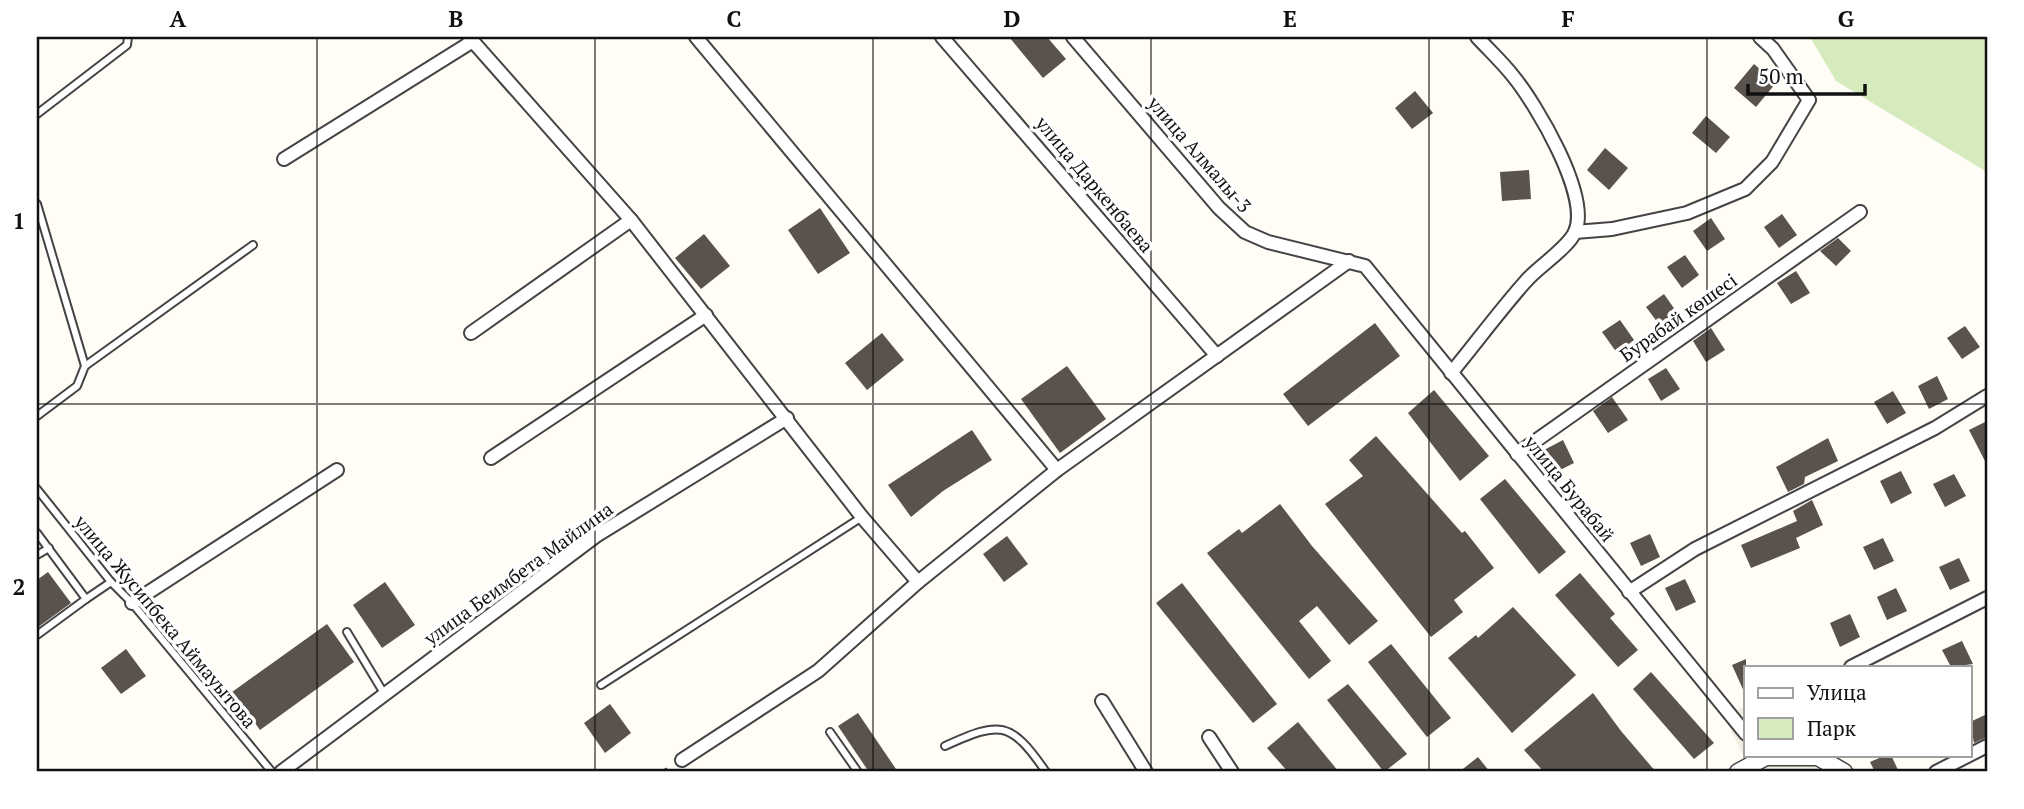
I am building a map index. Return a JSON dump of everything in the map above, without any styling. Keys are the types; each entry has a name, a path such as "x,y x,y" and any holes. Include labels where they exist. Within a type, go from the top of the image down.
{"street":[{"path":"696,37 1057,470"},
{"name":"улица Даркенбаева","path":"943,37 1217,356"},
{"name":"улица Алмалы-3","path":"1073,37 1219,208 1245,232 1268,242 1365,267"},
{"path":"1477,37 1515,78 1568,172 1576,199 1575,232"},
{"path":"1451,373 1526,281 1575,232 1612,229 1687,213 1745,189 1772,162 1810,100 1773,49 1760,37"},
{"path":"284,159 471,39 631,220 862,517 918,582"},
{"name":"Бурабай көшесі","path":"1517,454 1860,212"},
{"path":"471,333 631,220"},
{"path":"682,760 818,671 918,582 1057,470 1349,261"},
{"name":"улица Бурабай","path":"1365,267 1629,592 1743,726"},
{"path":"491,458 706,315"},
{"path":"1629,592 1695,549 1935,428 1987,396"},
{"name":"улица Беимбета Майлина","path":"281,772 596,536 787,418"},
{"path":"132,603 337,470"},
{"path":"1853,666 1987,598"},
{"path":"1102,701 1146,772"},
{"path":"1209,737 1232,772"},
{"path":"1738,772 1765,756 1818,757 1844,772"},
{"path":"1936,772 1967,756"}],"lane":[{"path":"37,114 127,46 128,37"},
{"path":"37,204 85,366"},
{"path":"37,416 77,386 85,366 253,245"},
{"name":"улица Жусипбека Аймауытова","path":"37,489 111,582 132,603 272,772"},
{"path":"601,685 862,517"},
{"path":"37,533 86,599"},
{"path":"37,555 49,548"},
{"path":"37,635 111,582"},
{"path":"347,632 385,695"},
{"path":"945,746 990,727 1010,732 1030,750 1046,772"},
{"path":"830,732 859,772"}],"green space":[{"path":"1810,37 1987,37 1987,172 1836,81"}],"shaded area":[{"path":"1744,707 1744,756 1831,756 1838,772 1751,772 1724,716"}],"building":[{"path":"1009,37 1047,37 1066,59 1043,78"},
{"path":"1754,64 1776,83 1756,107 1734,88"},
{"path":"1415,91 1433,113 1412,129 1395,108"},
{"path":"1706,116 1730,137 1716,153 1692,133"},
{"path":"1605,148 1628,168 1609,190 1587,170"},
{"path":"1529,170 1531,199 1502,201 1500,172"},
{"path":"820,208 850,253 818,274 788,230"},
{"path":"1782,214 1797,235 1779,248 1764,227"},
{"path":"1711,218 1725,239 1707,251 1693,231"},
{"path":"704,234 730,266 701,289 675,258"},
{"path":"1838,238 1851,251 1836,266 1820,251"},
{"path":"1685,255 1699,275 1682,288 1667,267"},
{"path":"1796,271 1810,293 1791,304 1777,283"},
{"path":"1664,294 1678,314 1661,327 1646,307"},
{"path":"1620,320 1634,340 1617,353 1602,332"},
{"path":"1375,323 1400,356 1308,426 1283,394"},
{"path":"1965,326 1980,347 1962,359 1947,338"},
{"path":"1711,328 1725,350 1706,362 1693,341"},
{"path":"882,333 904,360 867,390 845,363"},
{"path":"1067,366 1106,419 1060,453 1021,399"},
{"path":"1666,368 1680,389 1661,401 1648,379"},
{"path":"1937,376 1948,399 1929,409 1918,386"},
{"path":"1434,390 1489,456 1460,481 1408,413"},
{"path":"1893,391 1906,413 1887,424 1874,402"},
{"path":"1612,397 1628,420 1608,433 1593,411"},
{"path":"1987,421 1987,465 1969,430"},
{"path":"972,430 992,460 943,491 911,517 888,485"},
{"path":"1376,436 1462,533 1465,531 1494,568 1454,600 1463,612 1431,637 1325,504 1363,476 1349,460"},
{"path":"1828,438 1838,461 1805,477 1804,484 1788,492 1776,467"},
{"path":"1563,440 1574,463 1554,473 1544,450"},
{"path":"1901,471 1912,493 1891,504 1880,481"},
{"path":"1954,474 1966,496 1945,507 1933,484"},
{"path":"1505,479 1566,552 1539,574 1480,499"},
{"path":"1812,500 1823,525 1796,538 1800,548 1751,568 1741,545 1797,521 1793,511"},
{"path":"1280,504 1312,546 1378,621 1349,645 1317,606 1299,621 1331,661 1309,679 1207,553 1239,529 1242,533"},
{"path":"1650,534 1660,557 1641,566 1630,543"},
{"path":"1007,536 1028,564 1004,582 983,554"},
{"path":"1883,538 1894,561 1874,570 1863,547"},
{"path":"1959,558 1970,581 1950,590 1939,567"},
{"path":"48,572 71,603 37,628 37,580"},
{"path":"1580,573 1615,614 1610,618 1638,650 1618,667 1555,595"},
{"path":"1685,579 1696,602 1676,611 1665,588"},
{"path":"385,582 415,625 382,648 353,605"},
{"path":"1182,583 1277,704 1253,723 1156,603"},
{"path":"1896,588 1907,611 1887,620 1877,597"},
{"path":"1513,607 1576,675 1512,733 1448,658 1476,635 1478,638"},
{"path":"1850,614 1860,637 1840,647 1830,623"},
{"path":"327,624 354,662 260,730 232,692"},
{"path":"1962,641 1973,664 1950,666 1942,650"},
{"path":"1391,644 1451,718 1427,737 1368,662"},
{"path":"126,649 146,676 121,694 101,668"},
{"path":"1746,659 1744,692 1732,665"},
{"path":"1651,672 1714,743 1694,759 1633,689"},
{"path":"1348,684 1407,754 1384,772 1327,700"},
{"path":"1593,693 1656,772 1544,772 1524,750"},
{"path":"610,704 631,733 605,753 584,723"},
{"path":"858,713 898,772 869,772 838,726"},
{"path":"1987,714 1987,737 1974,743 1972,732 1972,721"},
{"path":"1298,722 1339,772 1288,772 1267,748"},
{"path":"1891,756 1899,772 1875,772 1870,762"},
{"path":"1478,757 1490,772 1459,772"}]}
